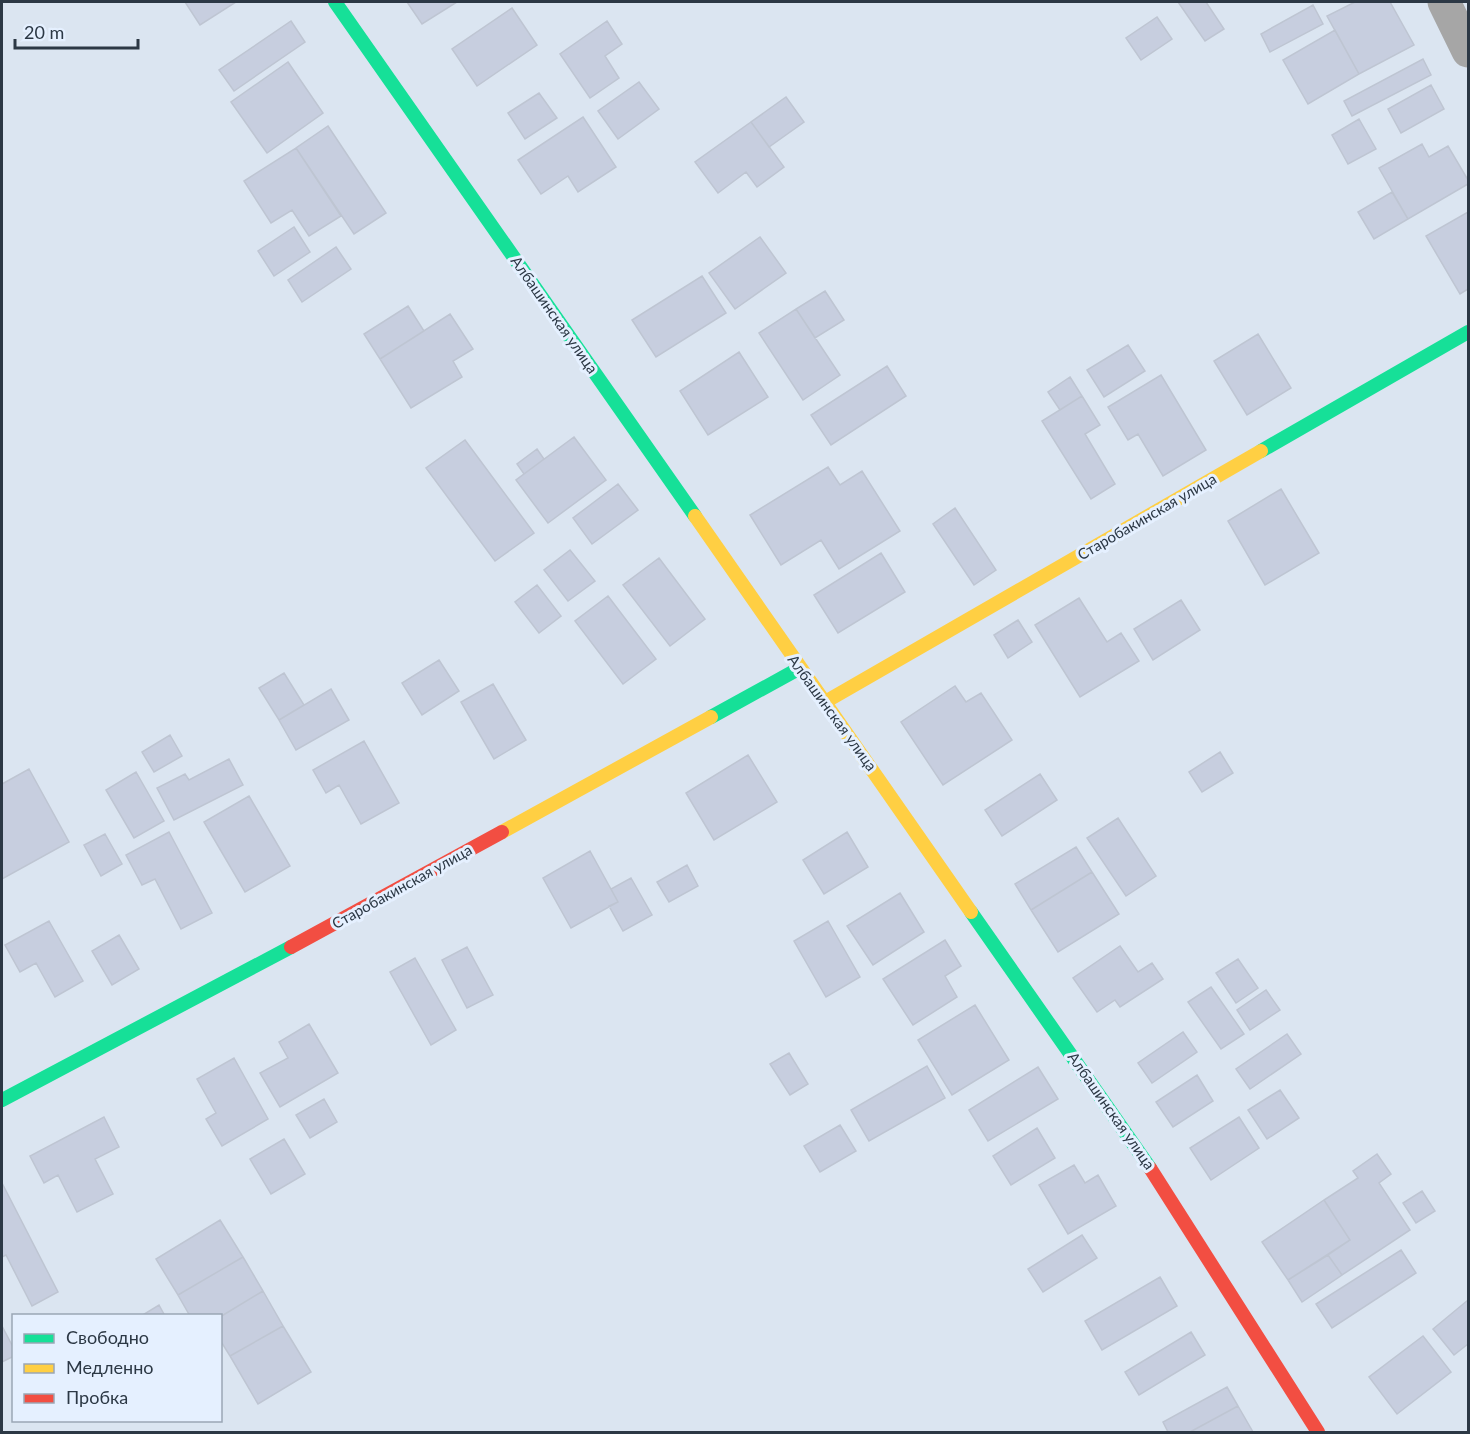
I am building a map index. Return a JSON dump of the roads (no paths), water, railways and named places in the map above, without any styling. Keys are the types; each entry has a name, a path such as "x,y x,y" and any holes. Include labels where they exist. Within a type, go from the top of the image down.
{"street":[{"name":"Албашинская улица","path":"335,2 1165,1189 1318,1432"},
{"path":"1444,2 1468,51"},
{"name":"Старобакинская улица","path":"825,702 1468,332"},
{"name":"Старобакинская улица","path":"2,1100 365,908 800,668"}]}
